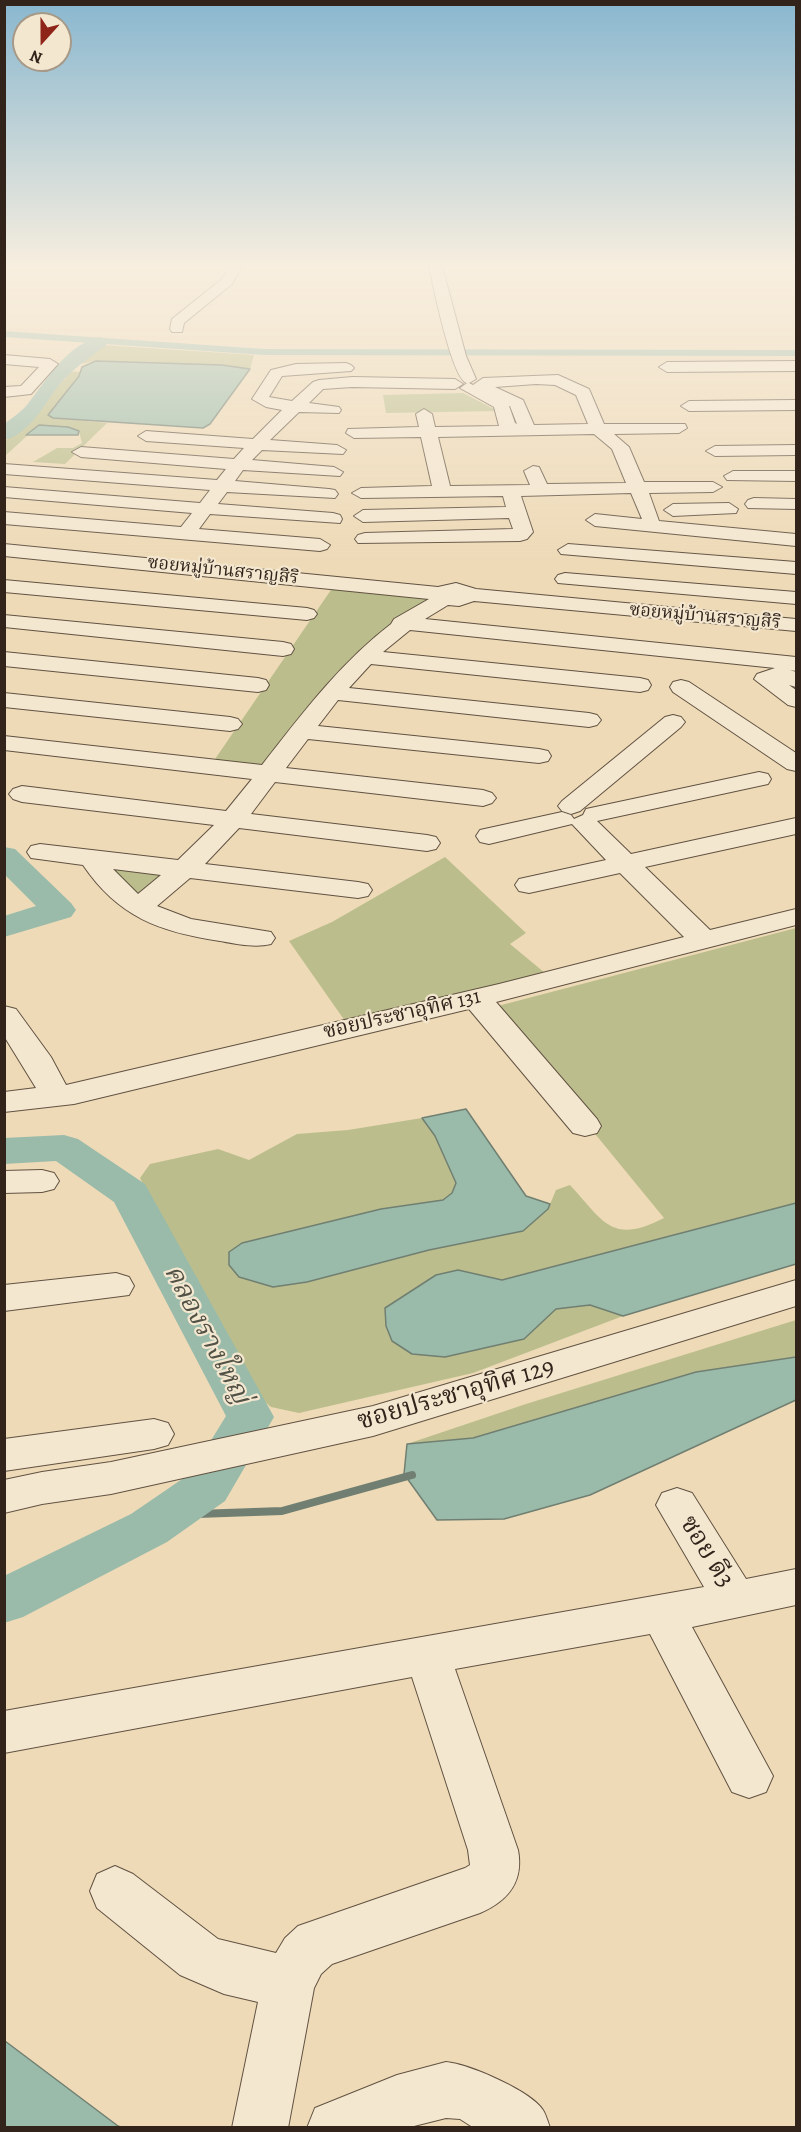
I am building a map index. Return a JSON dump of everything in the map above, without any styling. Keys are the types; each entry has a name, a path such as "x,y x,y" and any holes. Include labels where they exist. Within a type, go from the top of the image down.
{"street":[{"path":"4,392 23,392 47,365"},
{"path":"463,365 471,384 501,404 504,412 519,424"},
{"path":"667,367 796,366"},
{"path":"333,410 272,404 260,399 276,372 296,369 399,369 398,383"},
{"path":"4,375 35,377"},
{"path":"186,534 238,465 295,406 324,384 471,384 536,379 558,380 583,392 598,429 620,447 650,518 644,555 635,584"},
{"path":"471,384 517,403 519,424 539,489"},
{"path":"689,406 796,405"},
{"path":"481,413 504,412"},
{"path":"424,414 429,432 439,450 438,471 442,492"},
{"path":"255,422 297,425"},
{"path":"354,433 429,432 519,424 598,429 679,428"},
{"path":"127,434 337,450"},
{"path":"596,448 641,447"},
{"path":"413,451 439,450"},
{"path":"715,451 796,450"},
{"path":"81,452 334,472"},
{"path":"607,468 650,467"},
{"path":"4,469 328,494"},
{"path":"417,471 459,470"},
{"path":"733,476 796,476"},
{"path":"361,493 713,487"},
{"path":"365,539 516,536 523,532 510,490"},
{"path":"4,492 333,519"},
{"path":"754,504 796,504"},
{"path":"595,520 650,518 729,509"},
{"path":"363,516 518,512"},
{"path":"4,518 320,545"},
{"path":"650,518 796,540"},
{"name":"ซอยหมู่บ้านสราญสิริ","path":"4,550 330,582 444,596 457,589 466,591 470,595 796,625"},
{"path":"568,550 796,568"},
{"path":"565,579 796,598"},
{"path":"216,745 330,582"},
{"path":"4,586 307,614"},
{"path":"138,907 186,869 234,818 268,773 364,657 401,623 444,596"},
{"path":"4,621 283,649"},
{"path":"401,623 796,664"},
{"path":"364,657 640,685"},
{"path":"4,659 258,685"},
{"path":"796,680 780,674 765,679 796,700"},
{"path":"681,687 796,764"},
{"path":"333,693 590,720"},
{"path":"4,700 216,745 268,773 483,798"},
{"path":"578,816 673,722"},
{"path":"302,731 538,756"},
{"path":"768,746 796,738"},
{"path":"4,743 216,745"},
{"path":"489,836 759,779"},
{"path":"22,794 427,843"},
{"path":"578,816 703,940"},
{"path":"529,885 796,826"},
{"path":"40,852 358,890"},
{"path":"91,857 116,890 152,916 185,927 261,939"},
{"name":"ซอยประชาอุทิศ 131","path":"4,1102 57,1097 476,998 796,917"},
{"path":"476,998 585,1126"},
{"path":"4,1015 35,1057 57,1097"},
{"path":"4,1182 42,1181"},
{"path":"4,1298 116,1286"},
{"name":"ซอยประชาอุทิศ 129","path":"4,1497 42,1488 103,1479 373,1421 796,1293"},
{"path":"4,1455 154,1434"},
{"name":"ซอยประชาอุทิศ 129","path":"4,1520 103,1479"},
{"name":"ซอย ดี3","path":"677,1505 735,1599"},
{"path":"4,1732 796,1587"},
{"path":"662,1613 749,1776"},
{"path":"260,2127 289,1982 303,1956 316,1944 480,1888 490,1881 495,1871 493,1850 427,1654"},
{"path":"115,1891 199,1957 224,1968 289,1982"},
{"path":"335,2127 439,2090 458,2091 484,2102 522,2127"}],"green space":[{"path":"225,365 251,365 250,369"},
{"path":"67,371 81,372 48,415 53,418 107,423 65,464 33,462 57,448 73,448 82,443 79,431 39,425 5,456 5,441 66,378"},
{"path":"463,393 498,411 386,413 383,395"},
{"path":"333,587 434,598 265,768 213,762"},
{"path":"445,857 526,933 510,944 545,973 345,1021 289,941 332,922"},
{"path":"115,865 168,871 141,896 124,886 109,870"},
{"path":"796,928 796,1203 502,1280 458,1270 524,1339 556,1309 590,1305 623,1316 473,1373 299,1413 271,1407 253,1392 140,1178 150,1164 218,1149 249,1160 297,1134 348,1130 422,1118 435,1136 456,1183 452,1193 444,1200 381,1209 243,1243 307,1282 429,1250 523,1231 548,1209 556,1190 570,1185 610,1226 632,1229 646,1226 664,1218 496,1013 494,1007"},
{"path":"796,1320 796,1357 696,1372 473,1438 407,1444 526,1404"}],"shaded area":[{"path":"225,365 250,369 210,424 203,428 53,418 48,415 79,376 82,367"},
{"path":"39,425 68,427 79,431 78,435 26,435"},
{"path":"466,1109 526,1196 550,1204 548,1209 523,1231 429,1250 307,1282 273,1287 239,1277 229,1265 229,1252 242,1243 381,1209 443,1200 452,1193 456,1183 435,1136 422,1118"},
{"path":"796,1203 796,1264 623,1316 590,1305 556,1309 524,1339 445,1357 412,1354 392,1341 386,1326 385,1308 436,1275 458,1270 502,1280"},
{"path":"796,1357 796,1400 590,1495 504,1519 437,1520 404,1474 407,1444 473,1438 696,1372"},
{"path":"5,2041 118,2126 121,2127 5,2127"}],"waterway":[{"name":"คลองรางใหญ่","path":"4,434 32,411 52,382 68,365"},
{"name":"คลองรางใหญ่","path":"4,856 59,910 4,927"},
{"name":"คลองรางใหญ่","path":"4,1151 64,1148 130,1194 250,1417 208,1487 149,1528 4,1601"},
{"path":"169,1515 282,1511 412,1475"}]}
